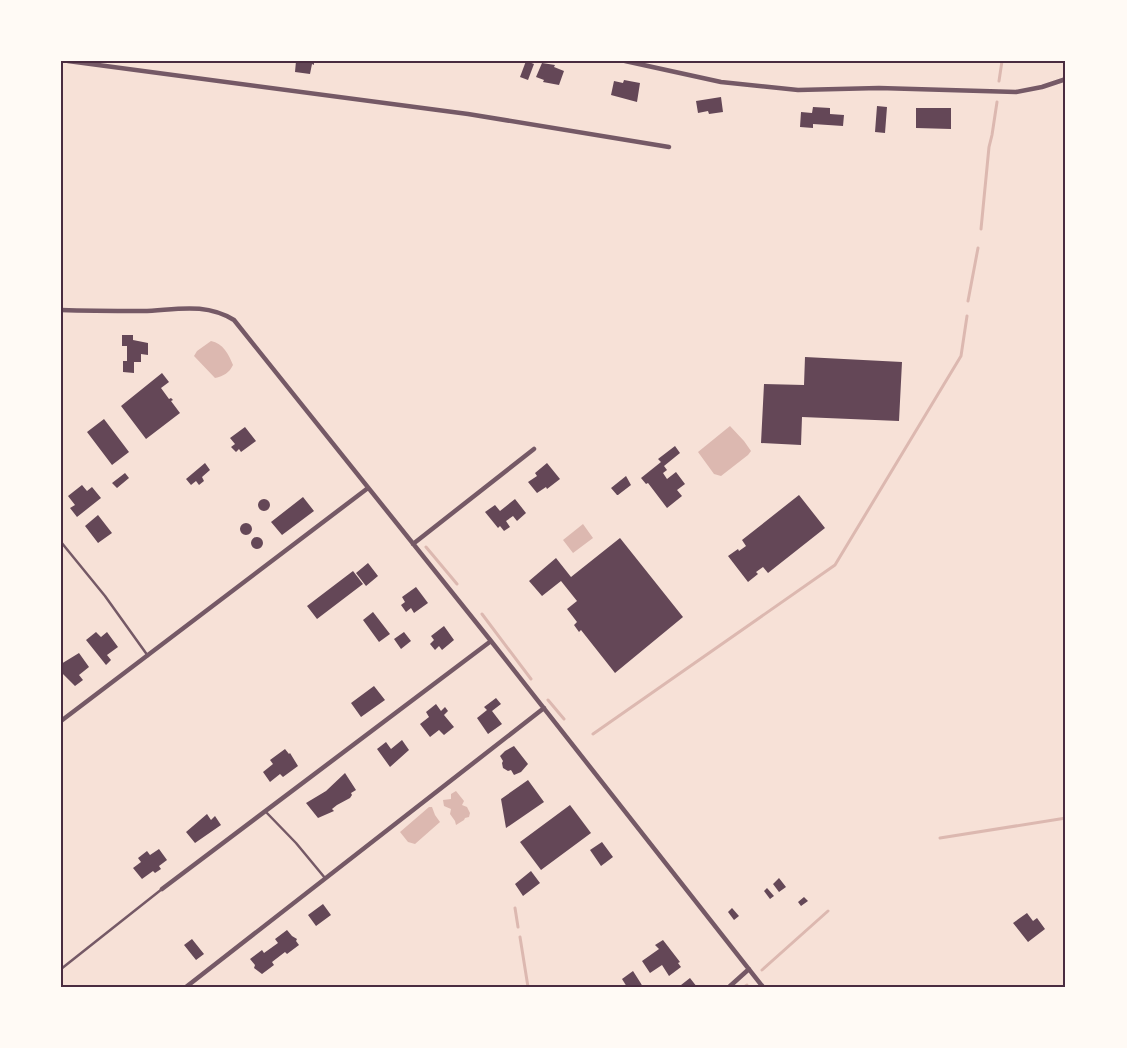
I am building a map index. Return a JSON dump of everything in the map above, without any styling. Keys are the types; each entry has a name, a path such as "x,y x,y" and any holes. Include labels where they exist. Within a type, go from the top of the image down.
{"street":[{"path":"68,61 468,114 669,147"},
{"path":"625,61 722,82 798,90 880,88 1016,92 1042,87 1066,79"},
{"path":"61,310 141,311 201,308 222,313 234,320 491,641 763,987"},
{"path":"413,544 534,449"},
{"path":"61,721 368,488"},
{"path":"162,889 491,641"},
{"path":"186,987 544,708"},
{"path":"730,987 749,970"}],"lane":[{"path":"61,542 105,596 148,656"},
{"path":"266,812 296,843 325,878"},
{"path":"61,969 162,889"}],"shaded area":[{"path":"211,341 222,347 233,365 226,374 215,378 194,356 197,351"},
{"path":"730,426 751,451 721,476 714,474 698,452"},
{"path":"583,524 593,538 573,553 563,540"},
{"path":"456,791 464,801 462,805 467,807 470,813 469,817 456,825 450,814 451,809 444,806 443,800 451,799 451,794"},
{"path":"429,807 432,807 440,822 415,844 408,842 400,832"}],"building":[{"path":"296,61 314,61 310,74 295,72"},
{"path":"526,61 534,64 528,80 520,77"},
{"path":"542,63 555,65 554,67 564,71 559,85 543,82 544,80 536,77"},
{"path":"624,80 640,83 637,102 611,95 614,81 623,83"},
{"path":"721,97 723,112 709,114 708,111 698,113 696,101"},
{"path":"877,106 887,107 885,133 875,132"},
{"path":"813,107 830,108 830,114 844,115 843,126 813,124 813,128 800,127 801,112 812,113"},
{"path":"916,108 951,108 951,129 916,128"},
{"path":"122,335 133,335 133,340 148,343 148,355 141,354 141,362 134,362 134,373 123,372 123,361 127,361 127,346 122,346"},
{"path":"805,357 902,362 899,421 802,417 801,445 761,443 764,384 804,385"},
{"path":"162,373 169,382 161,388 169,399 173,400 171,401 180,413 146,439 121,406"},
{"path":"104,419 129,452 112,465 87,432"},
{"path":"245,427 256,441 241,452 239,449 236,452 231,447 235,444 230,438"},
{"path":"675,446 680,453 664,466 667,470 663,473 667,479 676,472 685,484 677,490 682,496 667,508 648,483 646,484 641,478 661,462 658,459"},
{"path":"205,463 210,470 202,477 204,481 199,485 196,481 191,485 186,479"},
{"path":"547,463 560,479 547,489 546,487 537,493 528,482 537,476 535,473"},
{"path":"125,473 129,478 117,488 112,483"},
{"path":"626,476 631,485 617,495 611,488"},
{"path":"82,485 87,491 92,487 101,498 77,517 70,508 75,505 68,496"},
{"path":"799,495 825,528 768,573 763,567 748,582 728,556 746,546 742,540"},
{"path":"303,497 314,511 282,535 271,522"},
{"path":"266,499 269,500 269,510 262,511 259,510 258,503 259,500"},
{"path":"515,499 526,513 517,521 513,516 506,521 510,527 504,531 500,526 498,528 485,512 495,505 500,511"},
{"path":"98,515 112,533 98,543 85,526"},
{"path":"248,523 251,524 251,534 244,535 241,534 240,527 241,524"},
{"path":"259,537 262,538 262,548 255,549 252,548 251,541 252,538"},
{"path":"620,538 683,617 615,673 581,630 579,632 574,625 577,622 567,609 577,601 561,581 542,596 529,581 556,558 571,577"},
{"path":"368,563 378,576 366,586 356,573"},
{"path":"353,571 363,584 317,619 307,606"},
{"path":"416,587 428,603 414,613 411,608 406,612 401,605 405,602 402,597"},
{"path":"373,612 390,634 379,642 363,620"},
{"path":"444,626 454,640 442,650 439,646 435,650 430,644 434,640 431,636"},
{"path":"96,632 101,637 107,632 118,647 107,655 111,660 106,665 86,640"},
{"path":"404,632 411,641 401,649 394,639"},
{"path":"79,653 89,667 79,675 83,680 75,686 61,672 61,664"},
{"path":"374,686 385,700 361,717 351,703"},
{"path":"496,698 501,704 492,711 502,724 488,734 477,718 487,710 484,707"},
{"path":"436,704 441,711 445,707 448,711 444,715 454,727 444,735 439,730 430,737 420,724 429,717 426,712"},
{"path":"402,740 409,750 390,767 377,749 386,742 391,749"},
{"path":"514,746 528,764 521,772 514,775 511,770 508,771 503,768 503,761 500,756"},
{"path":"285,749 290,753 298,766 283,777 280,774 270,782 263,772 273,764 270,760"},
{"path":"345,773 356,790 351,793 350,798 332,809 334,811 318,818 306,803 326,791"},
{"path":"528,780 544,802 506,828 501,799"},
{"path":"570,805 591,833 541,870 520,842"},
{"path":"207,814 211,820 215,816 221,825 195,843 186,832"},
{"path":"602,842 613,857 601,866 590,850"},
{"path":"159,849 167,860 159,866 161,869 155,873 153,871 142,879 133,868 141,862 138,858 147,851 150,855"},
{"path":"531,871 540,883 523,896 515,884"},
{"path":"779,878 786,887 779,892 773,884"},
{"path":"767,888 774,896 770,899 764,891"},
{"path":"804,897 808,901 801,906 798,902"},
{"path":"323,904 331,915 316,926 308,915"},
{"path":"732,908 739,916 734,920 728,912"},
{"path":"1027,913 1033,921 1037,918 1045,929 1028,942 1013,923"},
{"path":"287,930 297,939 296,941 299,945 287,954 285,952 272,962 274,965 262,974 254,968 255,965 250,959 262,950 264,953 278,943 275,939"},
{"path":"192,939 204,954 196,960 184,945"},
{"path":"663,940 680,962 678,963 681,967 669,976 662,965 650,973 642,961 659,949 655,945"},
{"path":"633,971 643,987 627,987 622,979"},
{"path":"690,978 697,987 682,987 681,985"}],"waterway":[{"path":"999,81 1002,61"},
{"path":"981,229 989,147 997,102"},
{"path":"968,301 978,248"},
{"path":"593,734 835,565 961,356 967,316"},
{"path":"426,547 457,584"},
{"path":"482,614 531,679"},
{"path":"548,700 564,719"},
{"path":"940,838 1066,818"},
{"path":"515,908 518,927"},
{"path":"762,970 828,911"},
{"path":"520,937 528,987"}]}
